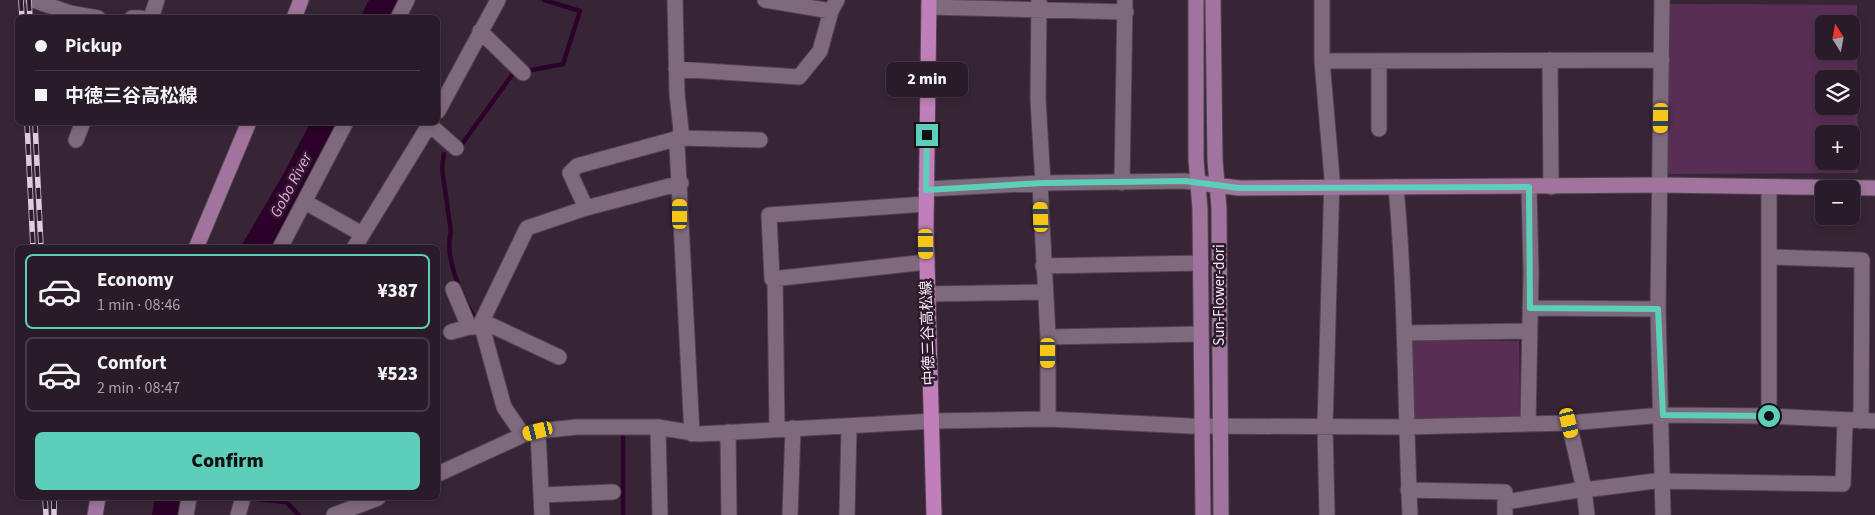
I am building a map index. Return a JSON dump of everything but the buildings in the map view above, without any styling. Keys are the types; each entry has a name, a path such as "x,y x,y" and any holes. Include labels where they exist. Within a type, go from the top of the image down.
{"main road":[{"name":"中徳三谷高松線","path":"929,4 926,197 934,515"}],"street":[{"path":"33,0 81,15"},
{"path":"152,15 156,0"},
{"path":"295,15 302,0"},
{"path":"400,15 407,0"},
{"path":"440,107 498,0"},
{"path":"675,0 676,69 681,130 677,145 681,183 681,243 692,434"},
{"path":"676,69 800,77 820,51 834,6 765,0"},
{"name":"Sun-Flower-dori","path":"1196,0 1196,159 1199,183 1203,515"},
{"name":"Sun-Flower-dori","path":"1213,0 1221,515"},
{"path":"1322,0 1322,61 1331,188 1324,426 1327,515"},
{"path":"1662,0 1658,309 1663,415 1663,515"},
{"path":"929,4 1126,6 1122,183"},
{"path":"1039,5 1038,100 1044,292 1048,337 1048,419"},
{"path":"480,31 523,73"},
{"path":"1550,60 1551,187"},
{"path":"1322,61 1662,60"},
{"path":"1379,61 1379,129"},
{"path":"76,140 82,125"},
{"path":"197,245 247,125"},
{"path":"282,245 344,125"},
{"path":"356,245 430,125"},
{"path":"432,125 456,148"},
{"path":"586,208 570,173 577,166 679,138 760,140"},
{"path":"777,429 775,279 772,279 769,215 1041,184 1185,181 1239,188 1659,185 1875,188"},
{"path":"478,325 527,228 586,208 681,183"},
{"path":"1396,187 1403,261 1405,427 1410,515"},
{"path":"1528,424 1530,308 1529,187"},
{"path":"1769,188 1769,416"},
{"path":"305,202 362,234"},
{"path":"440,473 523,435 538,431 577,427 658,427 677,429 692,434 849,427 931,421 1048,419 1202,426 1405,427 1569,423 1663,415 1769,416 1868,421 1862,260 1770,257"},
{"path":"775,279 927,262"},
{"path":"1043,266 1200,262"},
{"path":"453,289 478,325 504,407 523,435"},
{"path":"927,294 1044,292"},
{"path":"1530,308 1658,309"},
{"path":"451,332 478,325 559,357"},
{"path":"1404,333 1529,331"},
{"path":"1048,337 1200,334"},
{"path":"1408,490 1505,492 1505,508 1584,490 1662,481 1843,484 1845,421"},
{"path":"1569,423 1584,490 1587,515"},
{"path":"658,427 660,515"},
{"path":"847,515 849,427"},
{"path":"790,515 793,428"},
{"path":"538,431 542,515"},
{"path":"728,432 729,515"},
{"path":"542,495 613,492"},
{"path":"95,515 98,500"},
{"path":"186,515 189,500"},
{"path":"238,515 243,500"},
{"path":"334,515 373,500"}],"shaded area":[{"path":"1668,4 1857,5 1857,15 1815,15 1815,60 1857,60 1857,70 1815,70 1815,115 1858,115 1858,125 1815,125 1815,170 1858,170 1858,173 1667,174"},
{"path":"1410,340 1519,341 1520,416 1411,419"}],"water":[{"path":"369,0 401,0 394,15 362,15"},
{"name":"Gobo River","path":"309,125 341,125 275,245 242,245 284,173"},
{"path":"155,500 185,500 182,515 152,515"}],"waterway":[{"path":"527,71 563,64 580,11 544,0"},
{"path":"462,144 512,75"},
{"path":"444,154 442,168 451,232 449,242 452,266 461,292 478,323"},
{"path":"623,437 623,515"},
{"path":"267,500 286,502 299,515"}],"railway":[{"path":"21,0 22,15"},
{"path":"29,0 30,15"},
{"path":"27,125 33,245"},
{"path":"35,125 41,245"},
{"path":"45,500 46,515"},
{"path":"54,500 54,515"}],"route":[{"path":"927,135 926,190 1043,183 1185,181 1239,188 1529,187 1530,308 1658,309 1663,415 1769,416"}]}
